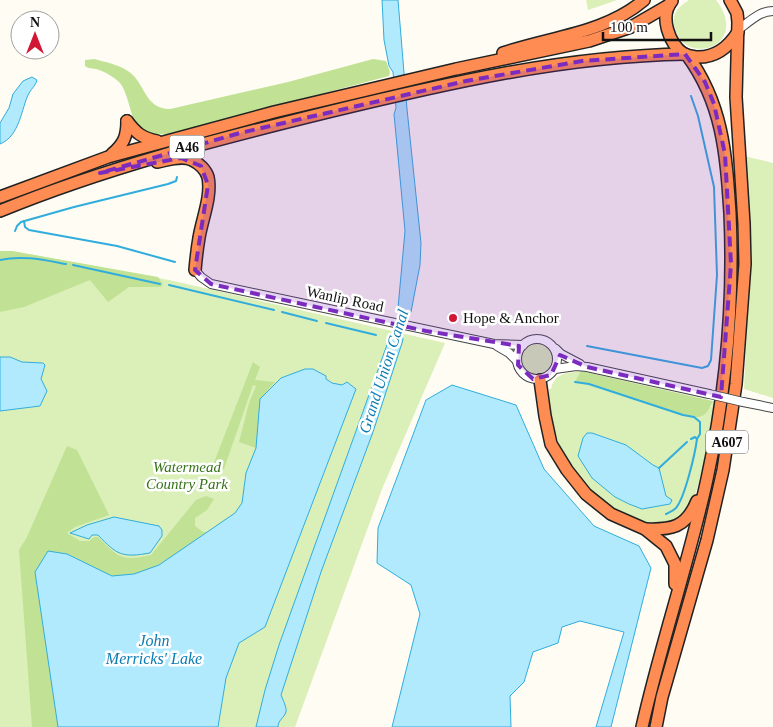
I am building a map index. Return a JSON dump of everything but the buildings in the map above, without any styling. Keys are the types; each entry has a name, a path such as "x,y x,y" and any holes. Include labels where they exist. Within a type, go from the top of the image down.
{"highway":[{"path":"456,69 518,48 612,21 631,12 644,0"},
{"path":"670,2 666,17 668,32 676,45 686,55 700,57 714,54 727,46 738,31 737,13 730,0"},
{"name":"A46","path":"0,197 108,157 161,141 416,78 556,49 608,36 631,27 670,2"},
{"name":"A607","path":"656,727 662,697 707,540 723,470 736,384 745,264 737,106 738,31"},
{"name":"A46","path":"0,211 100,173 187,147 379,100 466,81 561,64 630,56 686,55"},
{"name":"A607","path":"642,727 649,694 707,479 723,382 732,264 728,187 721,128 705,82 686,55"},
{"path":"108,157 122,144 126,137 127,121 142,137 161,141"},
{"path":"100,173 182,158 192,160 201,166 208,174 208,184 195,270"},
{"path":"540,380 550,444 567,470 586,494 611,514 645,529 666,546 675,564 676,576 669,623"},
{"path":"645,529 673,528 688,518 707,479"}],"street":[{"path":"738,31 755,16 768,11 773,12"},
{"name":"Wanlip Road","path":"195,270 211,284 494,344 522,345"},
{"path":"553,346 558,355 558,360 556,369 551,375 540,380 526,376 521,372 517,361 518,351 522,345 532,339 549,342 553,346 561,354 587,367"},
{"name":"Wanlip Road","path":"494,344 509,353 517,361"},
{"path":"556,369 576,366 587,367 773,408"}],"highlighted area":[{"path":"685,54 705,82 714,104 725,154 731,264 721,397 587,367 560,355 551,375 533,379 518,365 519,346 426,331 211,284 195,270 208,185 201,166 181,158 100,173 240,133 466,81 582,61"}],"green space":[{"path":"586,0 617,0 588,10"},
{"path":"689,0 716,0 725,16 726,30 721,40 712,47 700,49 689,46 680,38 674,25 674,17 679,8"},
{"path":"94,59 128,71 134,76 155,105 170,109 288,82 373,59 386,61 390,72 389,76 170,134 150,134 140,130 136,125 120,83 106,73 85,66 85,60"},
{"path":"744,156 773,163 773,398 744,389 750,225"},
{"name":"Watermead Country Park","path":"0,251 12,251 169,280 445,343 382,489 295,727 0,727"},
{"path":"0,251 12,251 158,277 163,284 161,287 129,287 108,302 90,280 24,307 0,312"},
{"path":"541,339 548,342 554,348 557,359 556,367 548,376 541,379 533,379 526,376 518,367 517,355 520,348 529,340"},
{"path":"253,362 260,367 255,380 275,382 260,399 256,448 239,442 249,403 256,386 253,385 224,469 213,467 213,465"},
{"path":"581,371 576,382 589,384 683,415 694,417 711,407 713,401 715,402 696,493 684,515 672,523 657,526 642,523 610,507 585,485 564,455 552,423 549,389 551,389 558,377 571,372"},
{"path":"581,371 713,401 707,411 701,416 683,415 589,384 575,382"},
{"path":"67,446 77,450 109,515 75,527 67,533 80,541 89,541 94,537 98,537 110,549 126,558 151,555 196,500 206,496 214,499 207,510 195,518 195,526 206,532 162,563 150,569 137,574 112,576 67,554 35,572 58,727 32,727 19,550 27,537"}],"water":[{"name":"Grand Union Canal","path":"382,0 398,0 421,243 420,265 411,312 404,325 403,340 373,432 321,572 281,695 286,712 278,727 256,727 279,645 398,318 405,231 394,114 396,108 393,72 389,66 384,40"},
{"path":"32,77 37,80 26,99 16,129 7,140 0,144 0,123 9,108 13,94 23,81"},
{"path":"0,357 10,357 22,362 43,363 45,365 41,379 47,391 40,406 0,411"},
{"name":"John Merricks' Lake","path":"305,369 313,369 326,376 326,379 332,383 342,385 347,382 356,389 265,627 239,643 226,678 218,727 58,727 35,572 48,551 67,554 112,576 134,574 159,565 235,513 242,503 246,473 256,448 260,399 281,378"},
{"path":"452,385 516,405 544,469 594,526 639,546 651,568 611,727 596,727 624,632 580,621 562,627 558,643 533,652 524,682 510,696 511,727 392,727 420,614 411,585 377,563 378,528 426,400"},
{"path":"587,433 626,445 659,468 666,496 672,500 670,504 642,509 615,497 592,478 578,456 583,438"},
{"path":"114,517 159,526 162,530 162,536 150,553 126,555 115,551 98,535 92,535 89,539 70,533 87,525"}],"waterway":[{"path":"587,346 702,368 708,366 711,360 717,275 714,187 698,116 691,96"},
{"path":"15,231 21,222 168,184 176,181 177,177"},
{"path":"24,221 25,227 29,230 117,246 175,262"},
{"path":"0,260 25,258 66,264"},
{"path":"73,265 160,284"},
{"path":"169,285 274,310"},
{"path":"282,312 317,321"},
{"path":"326,323 376,335"},
{"path":"575,382 589,384 694,417 700,422 700,434 697,439 683,495 676,508 666,514"},
{"path":"691,439 695,437 697,439"},
{"path":"659,468 687,442"}],"place":[{"name":"Hope & Anchor","path":"453,318"}]}
